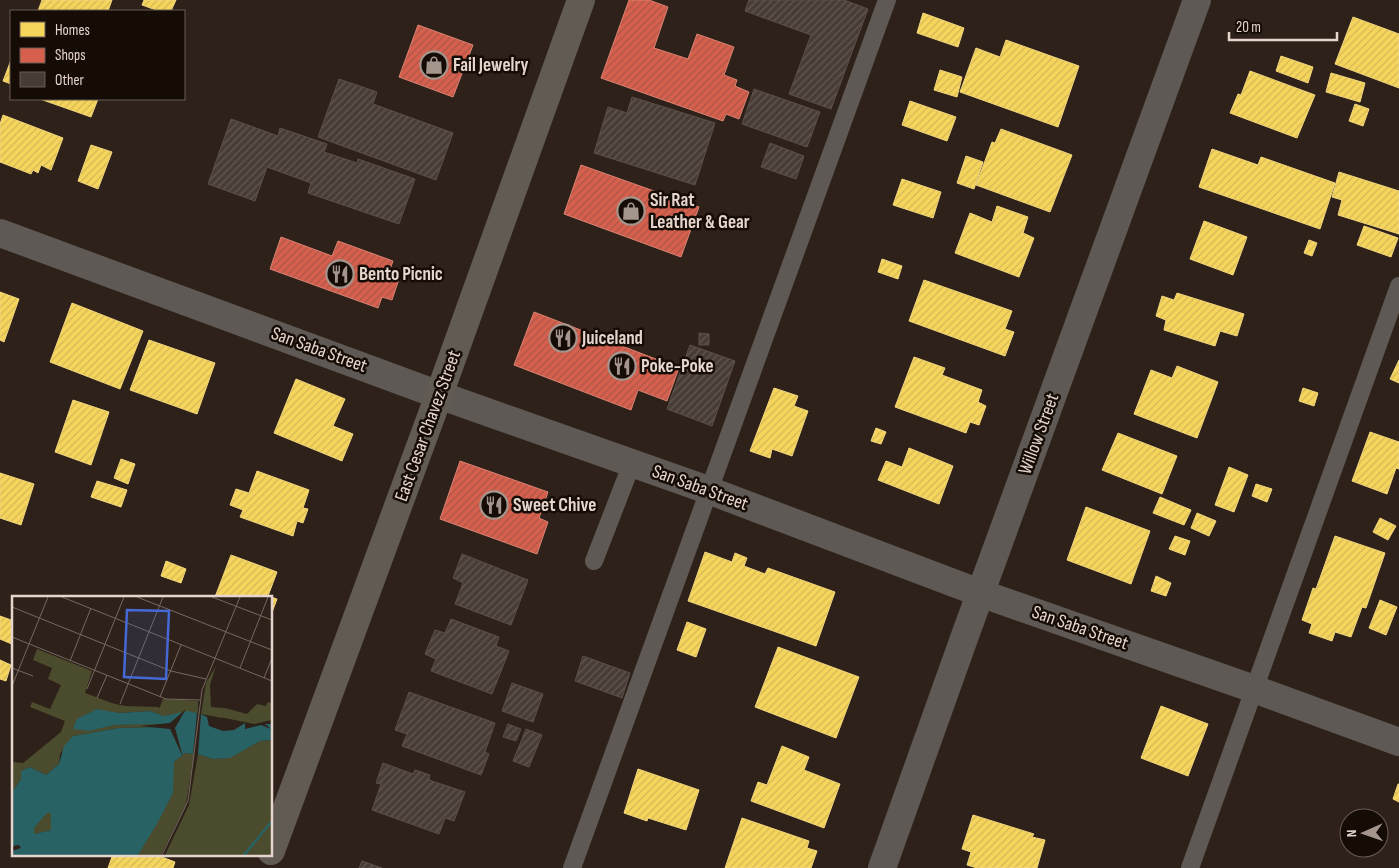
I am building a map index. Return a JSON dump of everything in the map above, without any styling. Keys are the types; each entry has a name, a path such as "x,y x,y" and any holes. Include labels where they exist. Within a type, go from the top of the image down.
{"main road":[{"name":"East Cesar Chavez Street","path":"272,849 440,395 581,0"},
{"name":"East Cesar Chavez Street","path":"265,868 270,856"}],"street":[{"name":"Willow Street","path":"882,868 980,593 1197,0"},
{"name":"San Saba Street","path":"0,234 440,395 708,490 980,593 1399,742"}],"lane":[{"path":"572,868 887,0"},
{"path":"1190,868 1399,286"},
{"path":"594,562 632,464"}],"building: Homes":[{"path":"42,0 112,0 108,10 38,10"},
{"path":"144,0 176,0 171,10 156,10 142,5"},
{"path":"923,13 964,28 958,47 917,33"},
{"path":"1353,17 1399,34 1399,88 1335,64"},
{"path":"1006,40 1079,66 1058,127 960,92 976,48 1000,57"},
{"path":"1281,56 1313,67 1308,83 1276,71"},
{"path":"10,63 10,84 3,81"},
{"path":"940,70 962,77 957,97 934,90"},
{"path":"1250,71 1315,95 1297,138 1230,113 1238,94 1241,95"},
{"path":"1331,73 1365,83 1360,102 1326,92"},
{"path":"43,100 98,100 91,117"},
{"path":"910,101 956,117 947,141 902,125"},
{"path":"1355,104 1369,109 1363,126 1349,121"},
{"path":"3,115 63,138 51,170 41,165 38,173 33,170 31,174 0,162 0,124"},
{"path":"1001,129 1072,155 1050,212 976,185 992,142 995,143"},
{"path":"91,145 112,152 98,189 78,181"},
{"path":"1212,149 1258,165 1261,157 1335,183 1320,229 1199,187"},
{"path":"966,156 983,162 974,189 957,183"},
{"path":"1339,172 1399,191 1399,234 1338,215 1342,200 1332,197"},
{"path":"902,179 941,192 933,218 893,205"},
{"path":"997,206 1028,217 1023,233 1034,238 1019,277 955,253 970,213 992,222"},
{"path":"1204,221 1247,237 1233,275 1190,259"},
{"path":"1364,226 1398,238 1391,257 1357,245"},
{"path":"1309,240 1317,243 1312,256 1304,253"},
{"path":"882,259 902,266 898,279 878,272"},
{"path":"924,280 1012,311 1005,329 1014,332 1005,356 909,321"},
{"path":"0,292 19,299 4,342 0,340"},
{"path":"1177,293 1244,314 1237,336 1220,331 1215,346 1164,330 1166,320 1156,316 1162,296 1174,300"},
{"path":"72,303 143,331 120,389 50,362"},
{"path":"149,340 215,363 197,414 130,390"},
{"path":"914,357 945,368 942,375 982,390 978,402 986,406 979,425 970,422 966,433 895,407"},
{"path":"1399,360 1399,383 1390,379"},
{"path":"1177,366 1218,382 1197,438 1134,414 1151,370 1172,378"},
{"path":"296,379 345,399 333,426 353,434 342,461 274,433"},
{"path":"774,388 798,396 794,406 808,411 792,456 772,449 770,458 750,451"},
{"path":"1303,388 1318,393 1314,406 1299,401"},
{"path":"73,400 109,412 91,465 55,452"},
{"path":"876,428 886,432 881,444 871,441"},
{"path":"1370,432 1399,442 1399,469 1396,468 1387,494 1352,481"},
{"path":"1118,433 1177,456 1162,494 1102,470"},
{"path":"909,448 953,466 939,504 878,480 886,461 902,467"},
{"path":"121,459 135,464 128,484 114,478"},
{"path":"1229,467 1248,475 1234,512 1215,505"},
{"path":"257,471 309,490 303,508 308,509 303,523 297,521 293,536 240,517 243,510 230,505 236,489 249,493"},
{"path":"0,473 34,484 21,525 0,518"},
{"path":"97,481 127,490 121,507 91,497"},
{"path":"1256,484 1272,489 1267,502 1252,496"},
{"path":"1160,497 1191,510 1184,525 1153,513"},
{"path":"1086,507 1150,531 1131,584 1067,560"},
{"path":"1197,513 1216,521 1209,536 1191,528"},
{"path":"1380,518 1396,526 1388,540 1373,532"},
{"path":"1175,536 1190,541 1185,555 1169,549"},
{"path":"1335,536 1385,553 1366,608 1362,607 1351,637 1335,632 1332,641 1309,633 1312,624 1302,620 1313,588 1316,589"},
{"path":"705,552 732,562 735,553 747,558 744,566 765,574 768,568 835,592 816,646 688,601"},
{"path":"231,555 277,572 268,596 215,596"},
{"path":"166,561 186,569 181,583 161,576"},
{"path":"1156,576 1171,583 1166,596 1151,591"},
{"path":"272,597 277,599 272,612"},
{"path":"1380,600 1397,607 1386,635 1369,628"},
{"path":"0,616 12,620 12,644 0,639"},
{"path":"687,622 706,629 696,657 677,650"},
{"path":"778,647 859,677 836,738 755,707"},
{"path":"0,660 11,665 6,681 0,679"},
{"path":"1161,706 1208,724 1188,776 1141,758"},
{"path":"782,746 809,757 804,770 840,784 824,828 751,801 758,782 767,785"},
{"path":"638,769 699,790 686,830 648,818 647,821 624,813"},
{"path":"1399,784 1399,802 1393,799"},
{"path":"973,815 1034,834 1032,837 1045,840 1037,868 977,868 967,865 971,852 962,849"},
{"path":"742,818 809,841 807,848 817,851 811,868 725,868"},
{"path":"112,856 159,856 175,862 173,868 108,868"}],"building: Shops":[{"path":"629,0 649,0 668,7 654,48 688,59 697,34 734,47 724,75 737,80 735,86 749,92 739,119 726,114 723,121 601,78"},
{"name":"Fail Jewelry","path":"418,25 473,45 453,97 399,77"},
{"name":"Sir Rat Leather & Gear","path":"581,165 699,207 681,257 564,214"},
{"name":"Bento Picnic","path":"281,237 332,256 338,241 393,261 389,272 400,276 392,300 382,297 378,308 270,269"},
{"name":"Juiceland","path":"534,312 679,368 667,401 638,390 631,410 514,365"},
{"name":"Sweet Chive","path":"460,461 548,492 539,518 548,522 537,554 440,519"}],"building: Other":[{"path":"749,0 844,0 868,9 831,109 789,94 811,35 745,11"},
{"path":"339,79 377,92 373,104 453,133 436,180 318,137"},
{"path":"754,89 820,112 807,147 742,124"},
{"path":"632,97 715,123 695,185 594,153 608,107 627,113"},
{"path":"231,119 278,136 280,128 327,144 324,152 357,163 358,159 415,179 399,224 308,193 311,183 267,167 255,201 208,184"},
{"path":"770,143 804,156 796,179 761,167"},
{"path":"699,333 709,334 709,345 699,345"},
{"path":"690,345 735,361 712,426 667,409"},
{"path":"462,554 528,580 511,625 455,604 463,583 453,578"},
{"path":"451,619 499,637 496,646 509,651 492,694 431,671 436,659 425,654 435,630 445,633"},
{"path":"583,656 630,673 622,698 575,681"},
{"path":"512,683 543,694 533,722 502,711"},
{"path":"409,692 495,723 485,752 489,754 481,775 402,746 407,734 395,730"},
{"path":"508,724 521,729 516,741 503,737"},
{"path":"526,729 542,735 529,767 513,761"},
{"path":"383,763 413,774 415,770 430,775 429,780 465,792 454,821 445,818 439,834 372,810 381,784 376,783"},
{"path":"362,861 382,868 359,868"}],"place":[{"name":"Fail Jewelry","path":"434,65"},
{"name":"Sir Rat Leather & Gear","path":"631,211"},
{"name":"Bento Picnic","path":"340,274"},
{"name":"Juiceland","path":"563,338"},
{"name":"Poke-Poke","path":"622,366"},
{"name":"Sweet Chive","path":"494,505"}]}
